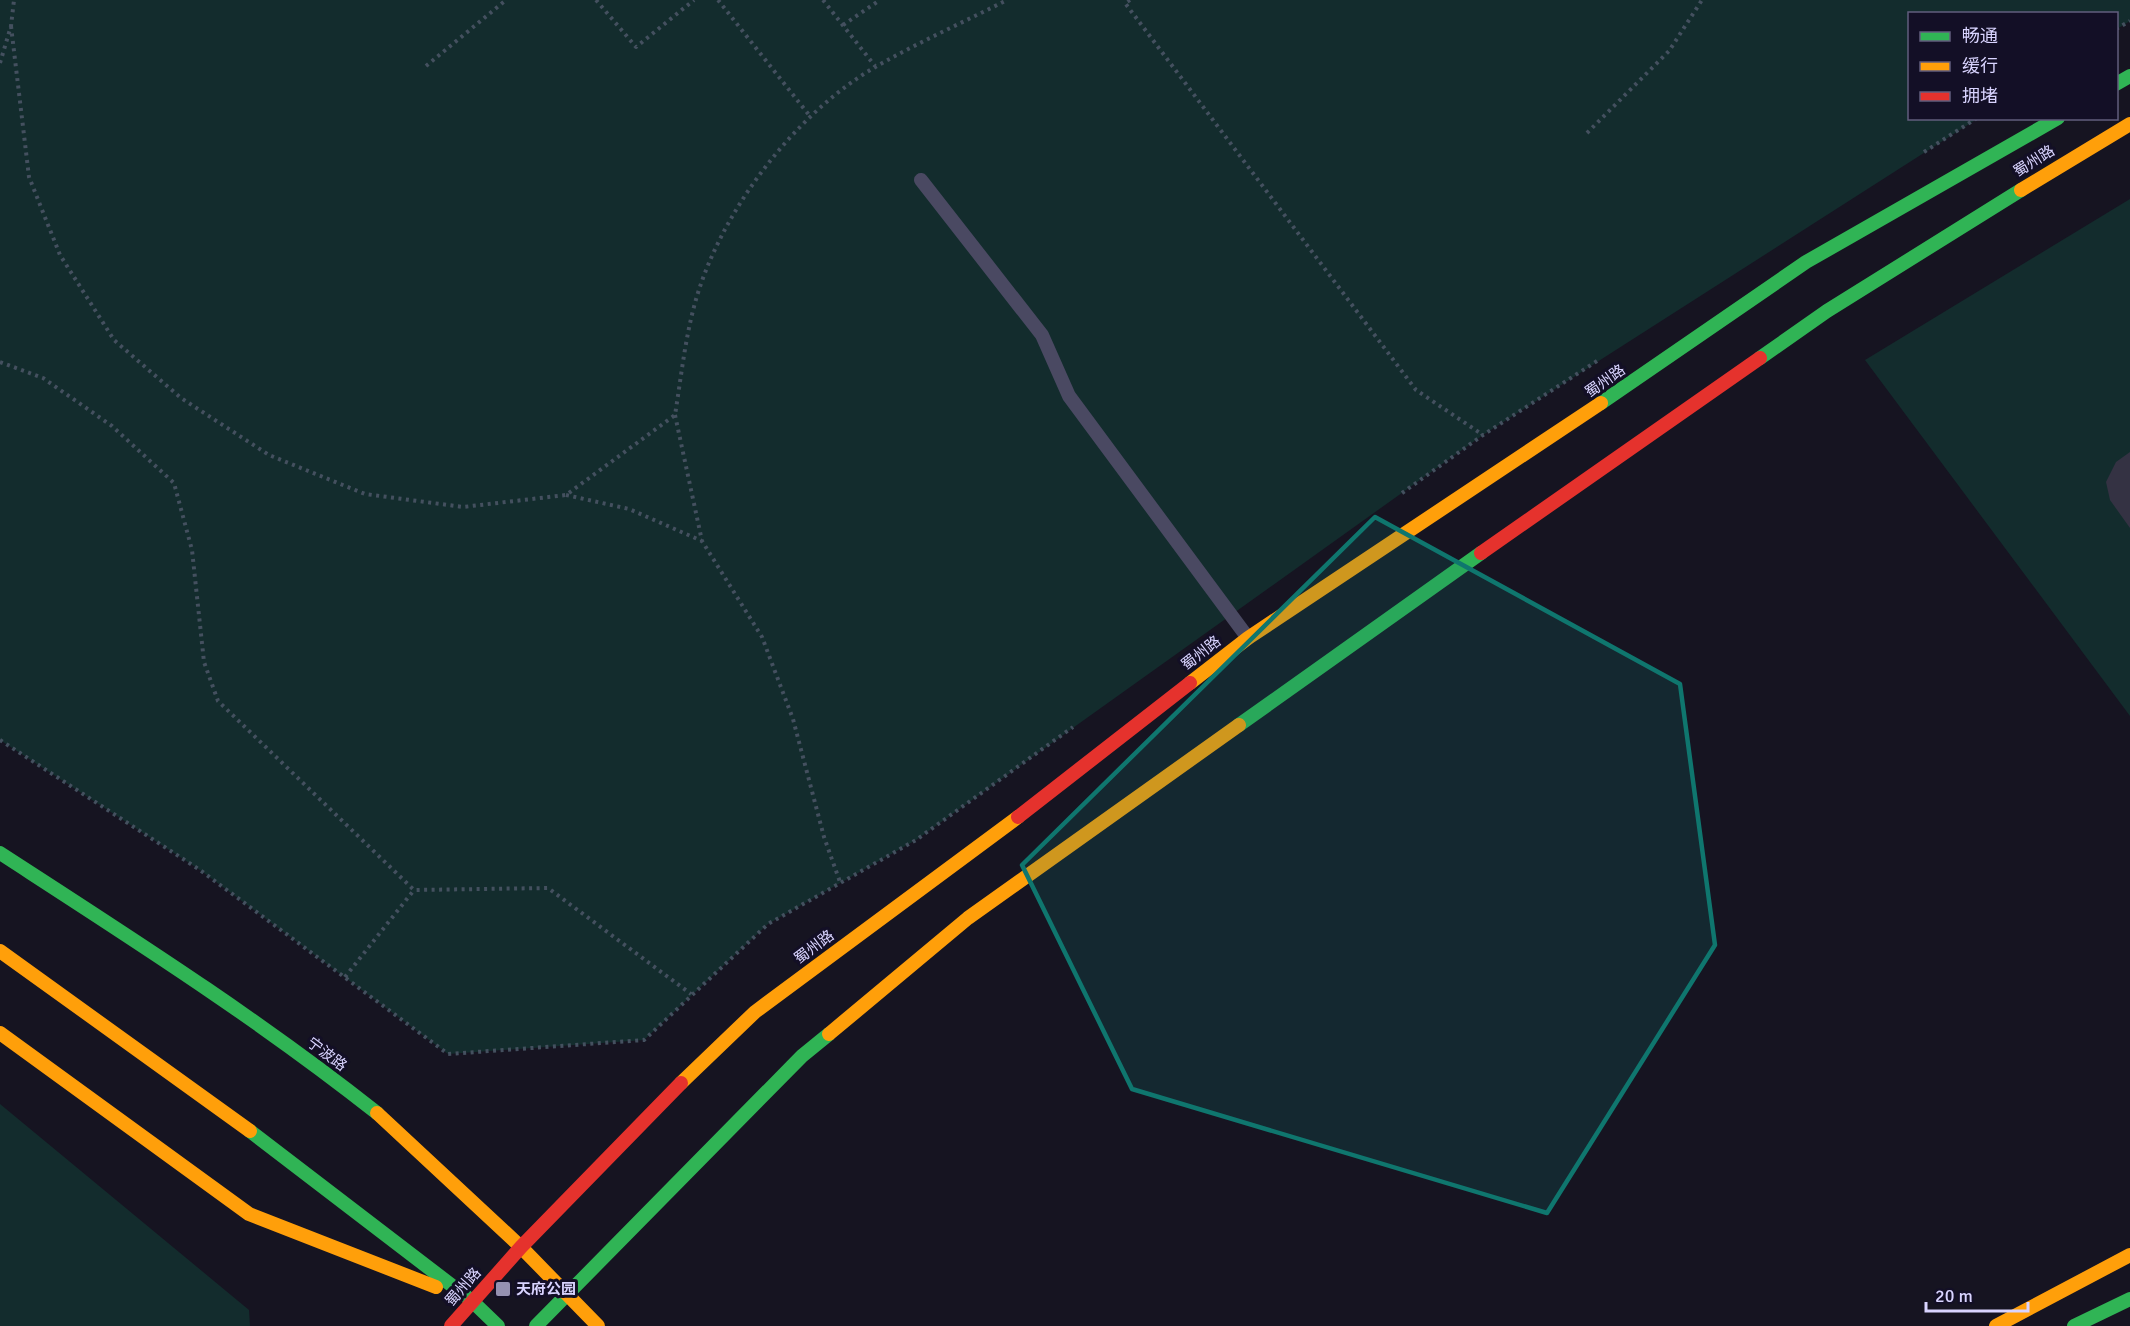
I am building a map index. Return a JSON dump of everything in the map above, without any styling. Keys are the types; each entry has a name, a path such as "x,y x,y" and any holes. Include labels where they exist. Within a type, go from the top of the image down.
{"main road":[{"name":"蜀州路","path":"451,1326 521,1247 656,1108 755,1012 975,850 1248,638 1542,444 1806,262 2054,120"},
{"name":"蜀州路","path":"536,1326 802,1056 968,918 1410,603 1827,311 2084,150 2130,124"},
{"name":"宁波路","path":"3,853 175,966 315,1064 394,1126 568,1293 598,1326"},
{"path":"0,951 198,1091 472,1301 498,1326"},
{"path":"0,1033 249,1214 472,1301"},
{"path":"1996,1326 2130,1255"},
{"path":"2074,1326 2130,1299"}],"lane":[{"path":"921,180 1042,335 1069,396 1248,638"}],"path":[{"path":"0,63 11,26 14,0"},
{"path":"426,66 506,0"},
{"path":"596,0 636,47 694,0"},
{"path":"718,0 809,116"},
{"path":"823,0 875,66"},
{"path":"843,25 880,0"},
{"path":"840,882 824,837 793,718 762,637 702,541 675,415 695,303 717,243 758,177 809,116 875,66 1007,0"},
{"path":"1130,0 1125,3 1416,390 1483,435"},
{"path":"1587,133 1670,51 1702,0"},
{"path":"11,26 29,177 60,255 114,340 181,398 269,455 365,494 463,507 566,495 629,509 702,541"},
{"path":"1918,156 1974,120"},
{"path":"1395,497 1483,435 1603,357"},
{"path":"0,363 43,378 102,419 174,483 192,550 204,662 219,701 414,890 548,888 691,994"},
{"path":"566,495 675,415"},
{"path":"0,740 200,870 448,1054 644,1040 768,924 916,840 1078,724"},
{"path":"345,977 414,890"}],"highlighted area":[{"path":"1375,517 1680,684 1715,945 1547,1213 1132,1089 1022,865"}],"green space":[{"path":"0,0 2130,0 2130,21 2118,28 2118,12 1908,12 1908,120 1975,120 1483,435 916,840 768,924 644,1040 448,1054 200,870 0,740"},
{"path":"2130,199 2130,716 1865,360"},
{"path":"0,1104 249,1310 250,1326 0,1326"}],"building":[{"path":"2130,452 2130,528 2110,500 2106,482 2116,462"}],"traffic: fast":[{"path":"2118,83 2130,76"},
{"path":"1601,403 1806,262 2054,120"},
{"path":"1760,358 1827,311 2021,190"},
{"path":"1239,725 1481,553"},
{"path":"0,853 239,1011 377,1113"},
{"path":"536,1326 802,1056 829,1034"},
{"path":"250,1131 472,1301 498,1326"},
{"path":"2074,1326 2130,1299"}],"traffic: slow":[{"path":"2021,190 2130,124"},
{"path":"1190,683 1248,638 1601,403"},
{"path":"829,1034 968,918 1239,725"},
{"path":"681,1083 755,1012 1018,817"},
{"path":"0,951 250,1131"},
{"path":"0,1033 249,1214 436,1287"},
{"path":"377,1113 521,1247 598,1326"},
{"path":"1996,1326 2130,1255"}],"traffic: jam":[{"path":"1481,553 1760,358"},
{"path":"1018,817 1190,683"},
{"path":"451,1326 521,1247 681,1083"}],"place":[{"name":"天府公园","path":"503,1289"}]}
